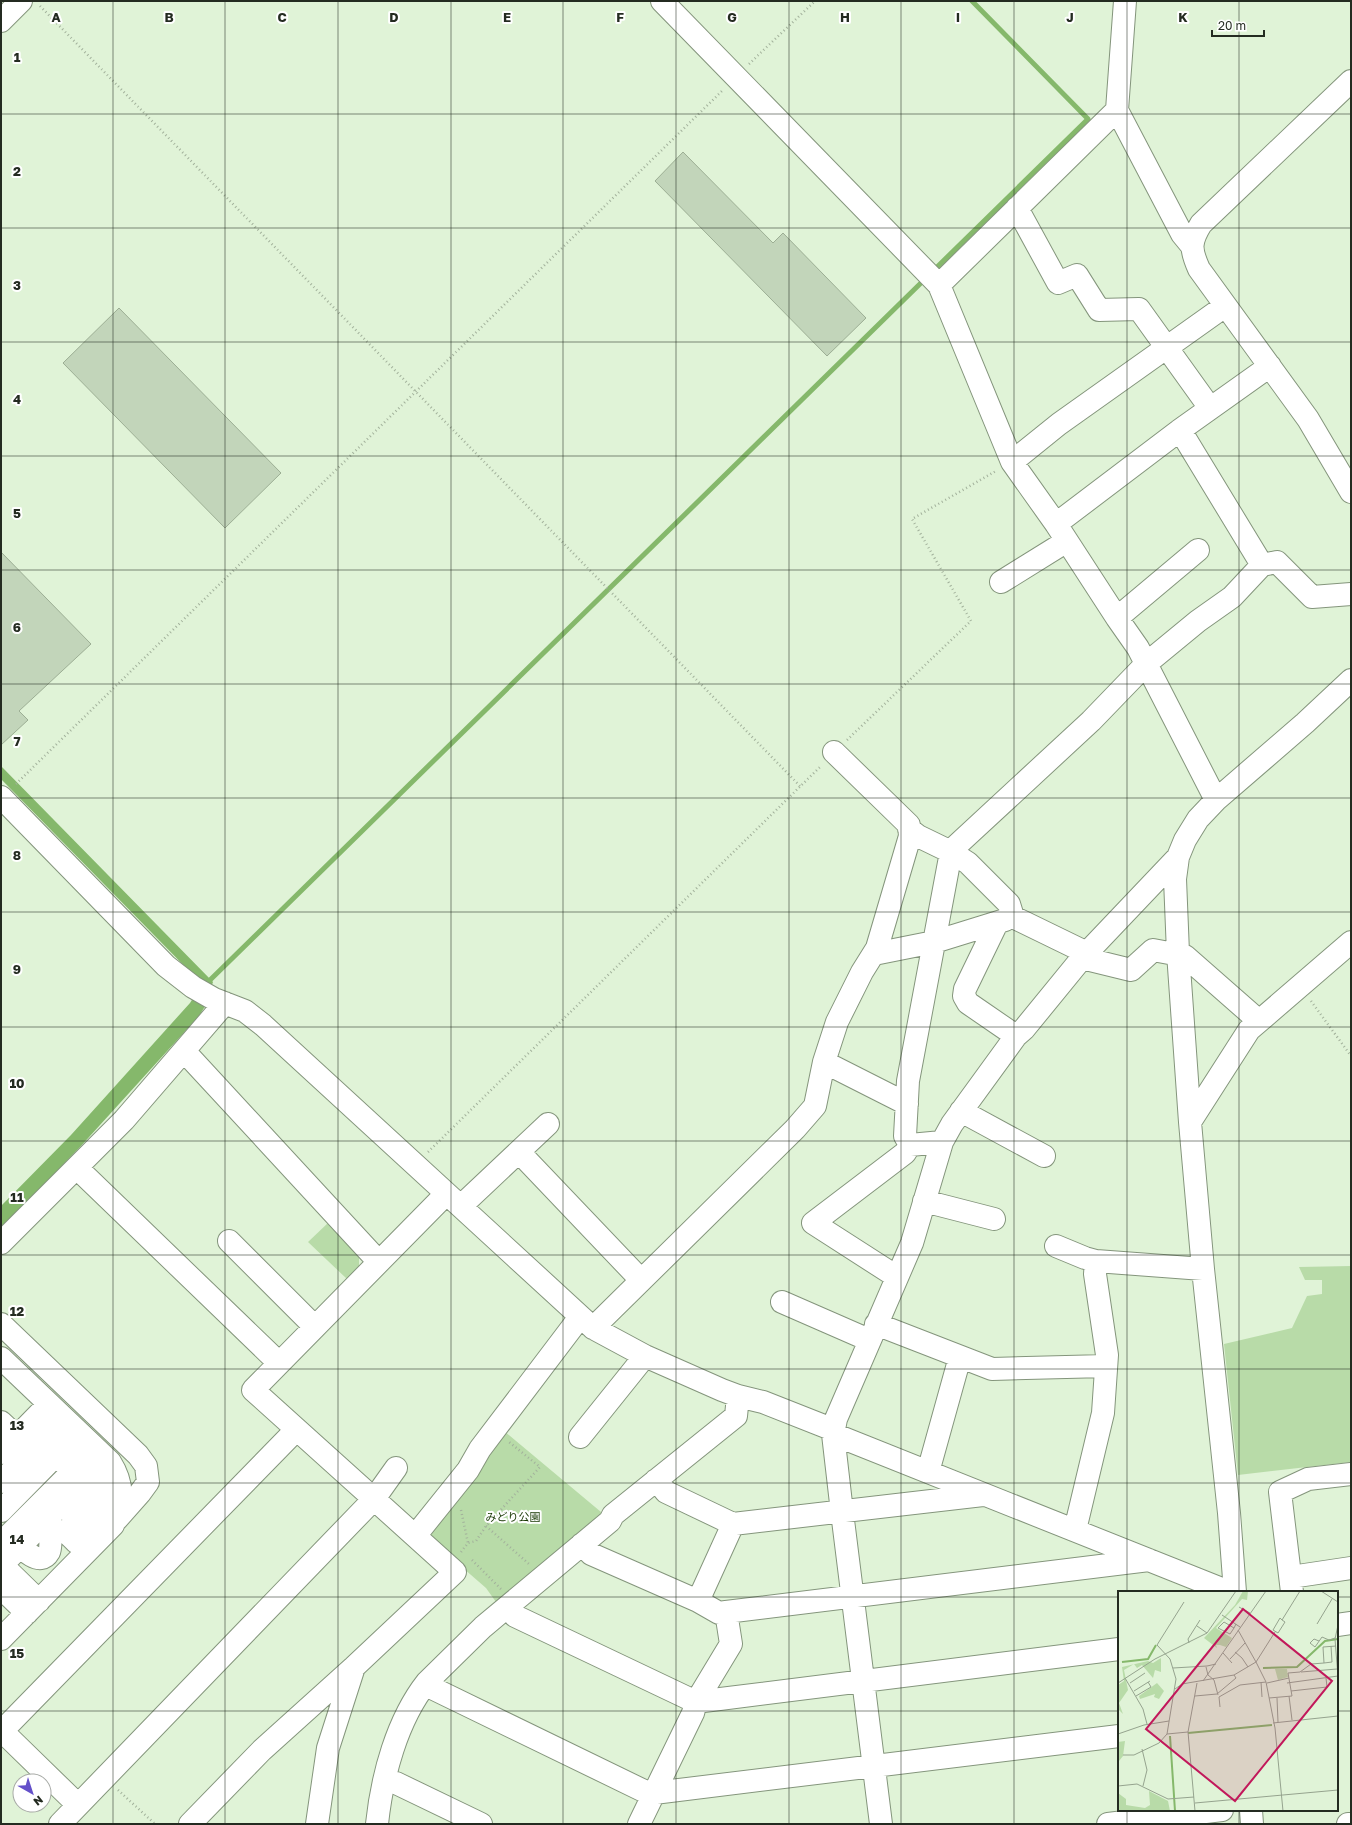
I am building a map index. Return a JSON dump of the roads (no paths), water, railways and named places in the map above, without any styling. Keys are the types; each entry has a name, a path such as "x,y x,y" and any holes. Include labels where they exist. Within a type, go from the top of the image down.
{"street":[{"path":"1,21 21,1"},
{"path":"662,1 938,284 1012,462 1062,533 1147,664 1216,800"},
{"path":"1124,1 1117,110 1182,234 1191,245 1199,269 1308,419 1351,492"},
{"path":"1191,245 1193,236 1201,224 1351,81"},
{"path":"938,284 1117,110"},
{"path":"1017,208 1058,283 1077,275 1099,310 1139,309 1210,408"},
{"path":"1012,462 1065,420 1225,306"},
{"path":"1001,582 1062,533 1180,430 1270,366"},
{"path":"1180,430 1262,565"},
{"path":"1117,618 1198,550"},
{"path":"910,1145 905,1136 908,1081 951,852 956,845 1090,721 1147,664 1198,621 1232,597 1262,565 1277,562 1312,597 1351,594"},
{"path":"1236,1591 1203,1269 1190,1122 1178,953 1175,879 1178,857 1184,840 1198,819 1216,800 1305,723 1351,680"},
{"path":"416,1536 468,1470 480,1449 587,1323 641,1280 795,1129 815,1106 824,1062 837,1022 877,948 910,836 909,825 834,752"},
{"path":"1,797 166,966 193,987 219,1001 245,1011 264,1026 587,1323 645,1356 738,1396 763,1402 928,1472 1226,1591"},
{"path":"909,829 932,844 951,852 968,862 1009,904 1005,920 965,989 964,996 968,1003 1016,1036"},
{"path":"881,1824 842,1512 834,1432 836,1419 872,1332 912,1243 942,1142 961,1111 1016,1036 1024,1029 1085,956 1178,857"},
{"path":"874,954 934,942 1005,920 1085,956 1131,970 1153,950 1178,953 1185,956 1259,1021"},
{"path":"1190,1122 1249,1030 1351,942"},
{"path":"1,1243 124,1120 184,1051 219,1001"},
{"path":"184,1051 378,1262"},
{"path":"824,1062 907,1104"},
{"path":"961,1111 1044,1156"},
{"path":"190,1824 262,1750 354,1667 455,1572 455,1558 416,1536 253,1390 378,1262 453,1200 519,1152 548,1124"},
{"path":"910,1145 942,1142"},
{"path":"897,1277 813,1223 905,1153 910,1145"},
{"path":"519,1152 641,1280"},
{"path":"77,1168 279,1363"},
{"path":"924,1202 994,1219"},
{"path":"229,1240 314,1326"},
{"path":"1056,1246 1096,1261 1203,1269"},
{"path":"1074,1530 1103,1413 1107,1355 1096,1274 1096,1261"},
{"path":"782,1302 872,1332 960,1357 992,1369 1106,1366"},
{"path":"1,1324 138,1455 146,1466 148,1482 105,1533 22,1599 1,1618"},
{"path":"580,1438 645,1356"},
{"path":"928,1472 960,1357"},
{"path":"1,1358 51,1416 91,1501 73,1519 81,1537"},
{"path":"1,1378 110,1462 118,1474 121,1500 114,1521"},
{"path":"377,1824 391,1782 400,1728 420,1691 431,1685 483,1627 510,1604 543,1577 587,1549 610,1521 613,1515 661,1486 736,1416 738,1396"},
{"path":"1,1453 17,1437 51,1416"},
{"path":"1,1482 51,1416"},
{"path":"1,1422 17,1437"},
{"path":"78,1805 2,1731 296,1430"},
{"path":"1,1511 56,1455 78,1472 102,1479 106,1498 101,1516 22,1599 1,1639"},
{"path":"60,1824 374,1498 396,1468"},
{"path":"22,1599 2,1564 8,1538 78,1472"},
{"path":"1351,1474 1308,1479 1280,1492 1291,1585 1351,1568"},
{"path":"661,1486 733,1524 986,1494"},
{"path":"698,1601 733,1524"},
{"path":"8,1538 31,1556 39,1558 45,1557 49,1552 51,1536 56,1532 62,1531 81,1537"},
{"path":"587,1549 698,1601 719,1613 1149,1560"},
{"path":"510,1604 696,1702 1118,1649"},
{"path":"639,1824 693,1713 696,1702 731,1644 726,1612"},
{"path":"1338,1625 1351,1623"},
{"path":"317,1824 328,1748 354,1667"},
{"path":"431,1685 644,1791 654,1793 1118,1736"},
{"path":"391,1782 481,1824"},
{"path":"1108,1824 1214,1811"},
{"path":"1251,1811 1252,1824"}],"waterway":[{"path":"932,272 1088,119 972,1"},
{"path":"207,983 925,279"}],"park label":[{"name":"みどり公園","path":"513,1517"}]}
